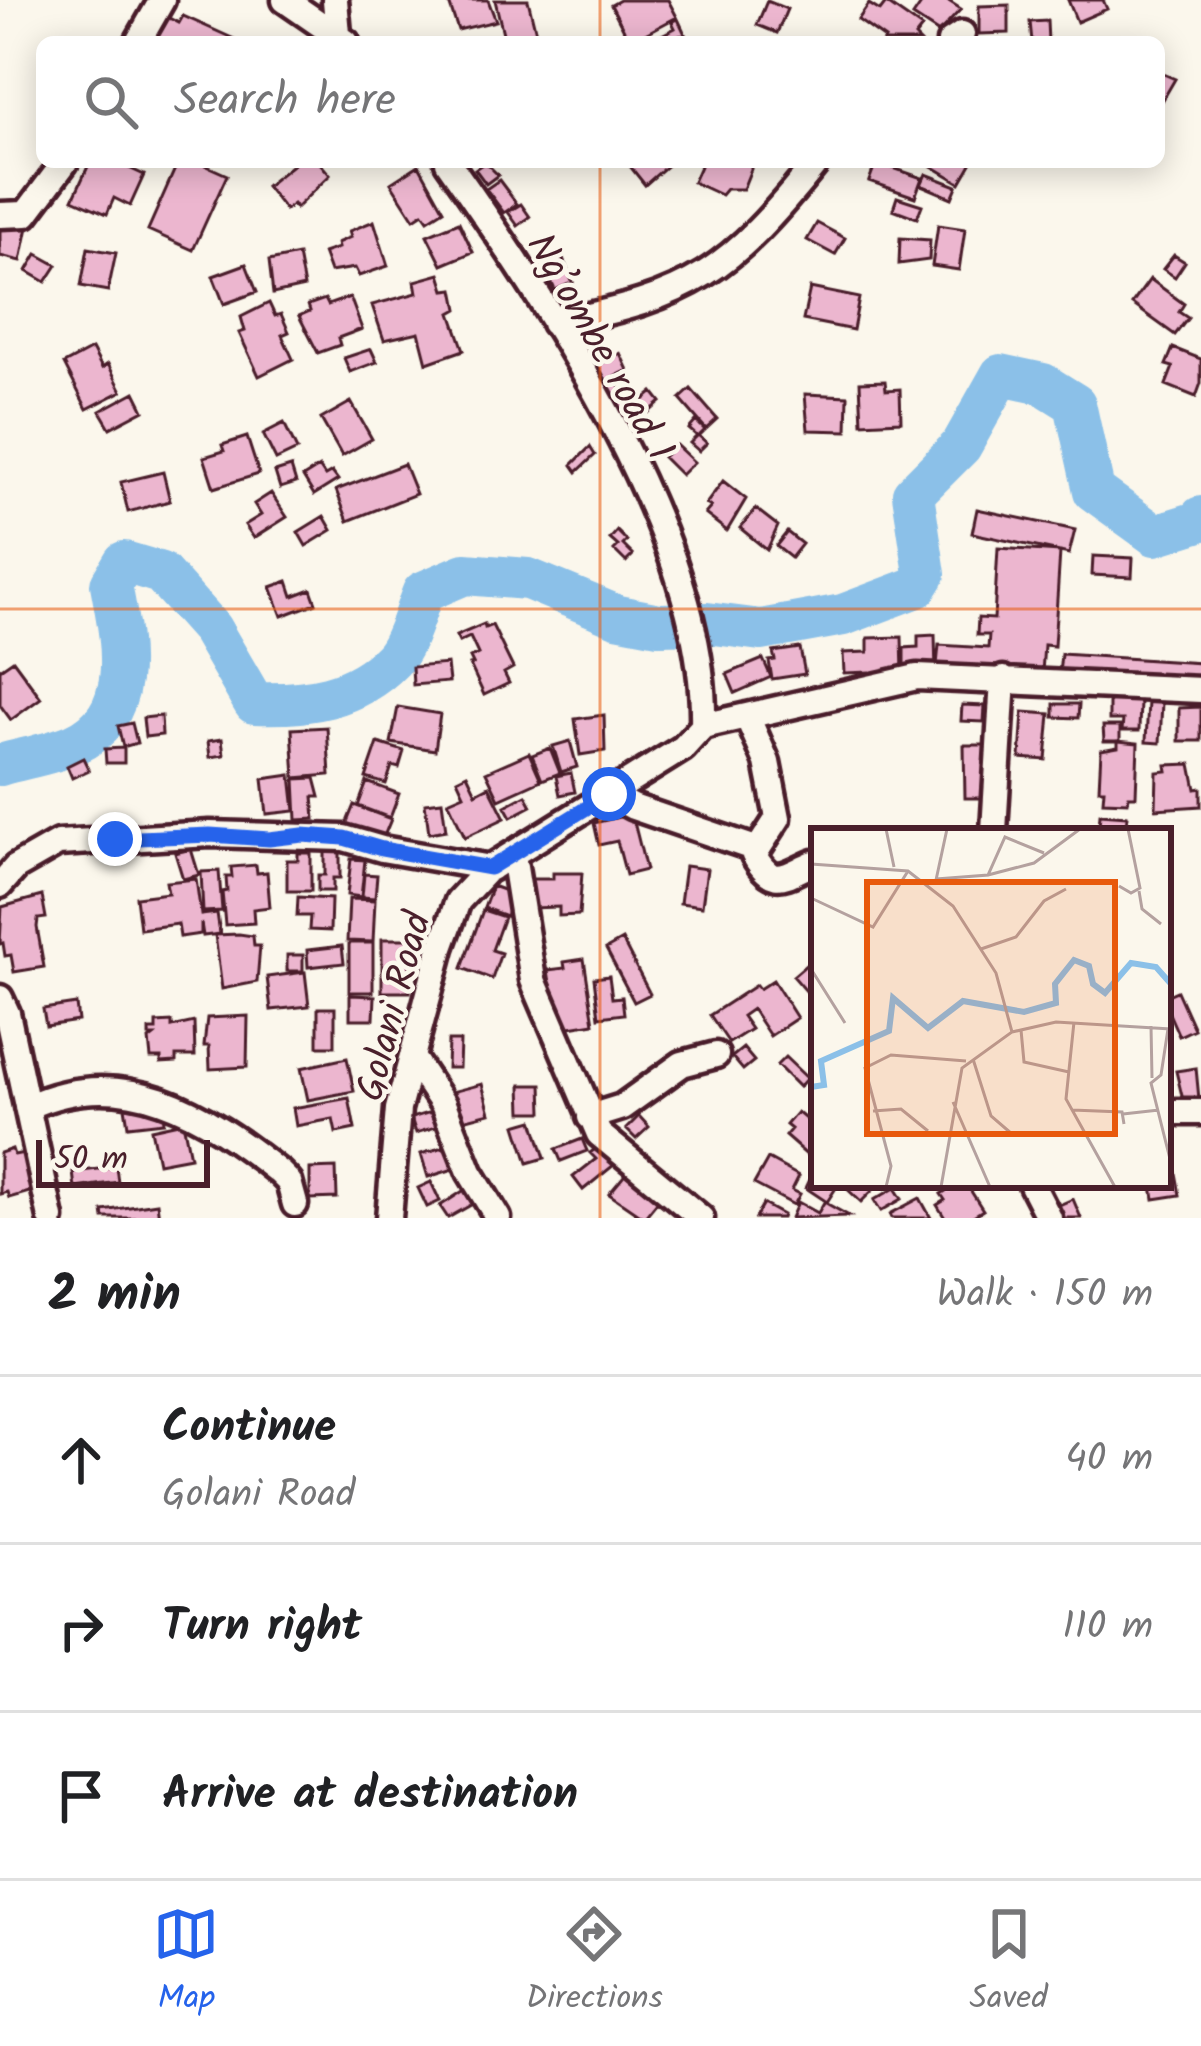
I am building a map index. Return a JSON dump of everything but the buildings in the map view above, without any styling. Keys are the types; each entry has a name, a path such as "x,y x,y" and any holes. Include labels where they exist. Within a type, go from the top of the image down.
{"street":[{"path":"141,36 162,0"},
{"path":"285,0 339,36"},
{"path":"335,0 342,36"},
{"path":"0,215 26,214 60,168"},
{"name":"Ng’ombe road 1","path":"452,168 554,322 624,442 676,575 704,698 703,726"},
{"path":"554,322 646,303 694,281 724,263 766,225 812,168"},
{"path":"703,726 916,677 1201,690"},
{"path":"994,828 1003,679"},
{"path":"747,716 767,762 778,818 754,855 771,876 788,877 811,865"},
{"name":"Golani Road","path":"389,1218 398,1109 458,901 501,861 683,748 703,726"},
{"path":"609,794 633,808 756,849"},
{"path":"0,885 16,866 58,843 210,835 344,838 382,849 501,861 533,980 599,1135 701,1218"},
{"path":"0,998 51,1218"},
{"path":"590,1117 622,1107 682,1064 716,1054"},
{"path":"413,1059 443,1104 470,1172 498,1218"},
{"path":"27,1107 57,1093 134,1092 166,1100 213,1124 280,1173 289,1181 295,1204"},
{"path":"1034,1188 1049,1218"}],"waterway":[{"path":"0,765 74,744 95,731 109,714 121,674 111,584 124,562 161,573 211,629 254,703 310,701 362,683 397,654 423,592 465,574 528,579 617,616 659,624 707,623 761,630 843,615 917,587 925,574 913,494 961,446 1001,375 1043,384 1075,404 1094,491 1155,535 1201,517"}],"route":[{"path":"115,839 344,838 490,868 609,794"}]}
